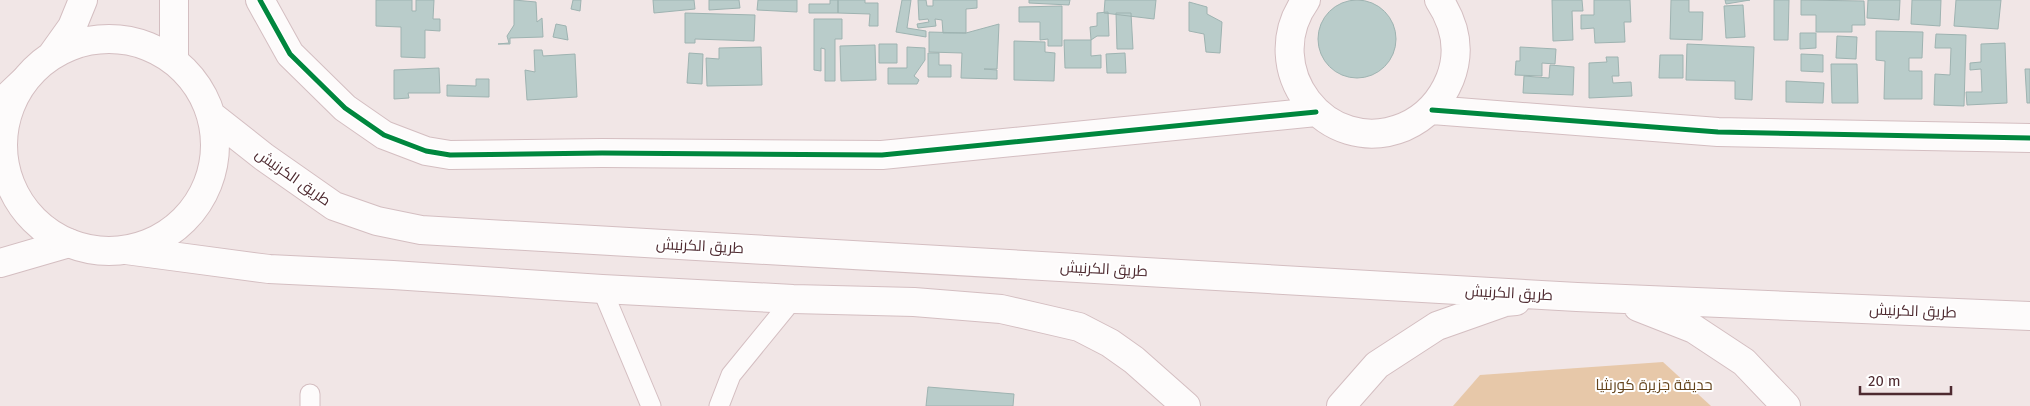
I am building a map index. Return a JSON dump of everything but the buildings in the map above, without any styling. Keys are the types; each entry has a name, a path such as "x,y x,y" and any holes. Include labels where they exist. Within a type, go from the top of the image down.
{"main road":[{"path":"0,104 52,55 72,27 84,0"},
{"path":"174,0 174,60"},
{"path":"260,0 290,54 345,108 384,135 426,151 450,155 602,153 882,154 1316,112"},
{"path":"1306,0 1297,12 1289,38 1289,58 1294,78 1303,96 1316,112 1333,123 1352,131 1372,133 1394,131 1414,122 1432,110 1445,92 1454,67 1456,41 1449,15 1439,0"},
{"path":"52,55 80,42 112,38 145,44 174,60 190,76 203,95 212,116 216,146 211,175 199,202 180,225 155,241 126,250"},
{"path":"24,81 9,109 3,141 7,172 20,202 41,226 69,243 97,250 126,250 269,269 793,299 914,302 1001,309 1079,328 1110,343 1134,360 1184,404"},
{"path":"1432,110 1718,132 2030,138"},
{"name":"طريق الكرنيش","path":"212,116 264,158 334,206 377,221 421,230 1577,297 2030,316"},
{"path":"0,263 69,243"},
{"path":"1341,406 1377,366 1437,326 1505,302 1577,297 1637,307 1694,329 1744,362 1786,406"}],"lane":[{"path":"602,289 652,406"},
{"path":"719,406 730,375 793,299"}],"green space":[{"name":"حديقة جزيرة كورنثيا","path":"1663,362 1711,406 1453,406 1480,375"}],"cycle path":[{"path":"260,0 290,54 345,108 384,135 426,151 450,155 602,153 882,155 1316,112"},
{"path":"1432,110 1718,132 2030,138"}]}
